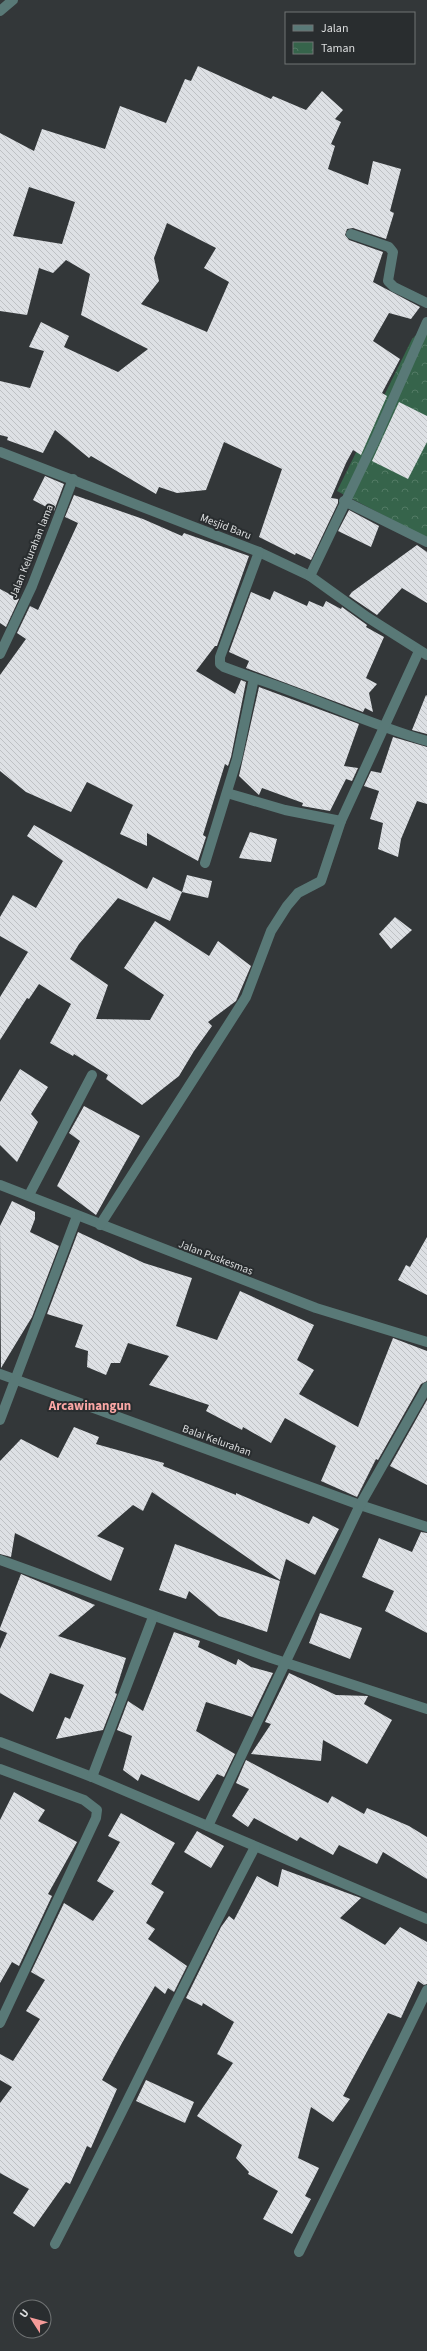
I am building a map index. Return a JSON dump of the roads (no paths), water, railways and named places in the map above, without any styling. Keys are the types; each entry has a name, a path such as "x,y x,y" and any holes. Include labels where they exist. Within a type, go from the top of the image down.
{"street":[{"path":"0,11 13,0"},
{"path":"351,234 389,247 393,252 388,281 394,287 427,303"},
{"path":"310,576 344,501 375,440 427,322"},
{"name":"Mesjid Baru","path":"0,452 259,552 310,576 423,653"},
{"name":"Jalan Kelurahan lama","path":"0,654 32,586 73,479"},
{"path":"344,501 427,542"},
{"path":"259,552 219,661 224,667 295,691 384,728 427,741"},
{"path":"100,1225 246,997 271,931 287,906 298,894 312,888 321,881 341,821 384,728 423,653"},
{"path":"205,863 237,759 254,678"},
{"path":"227,793 285,810 341,821"},
{"path":"29,1195 92,1075"},
{"name":"Jalan Puskesmas","path":"0,1185 29,1195 77,1216 316,1308 427,1342"},
{"path":"0,1420 77,1216"},
{"name":"Balai Kelurahan","path":"0,1374 360,1505 427,1527"},
{"path":"208,1826 360,1505 427,1387"},
{"path":"0,1560 153,1617 427,1709"},
{"path":"92,1777 153,1617"},
{"path":"0,1742 92,1777 254,1847 427,1919"},
{"path":"0,1769 84,1800 96,1810 96,1818 0,2023"},
{"path":"55,2244 130,2099 203,1946 254,1847"},
{"path":"299,2252 427,1990"}],"district":[{"name":"Arcawinangun","path":"90,1405"}]}
